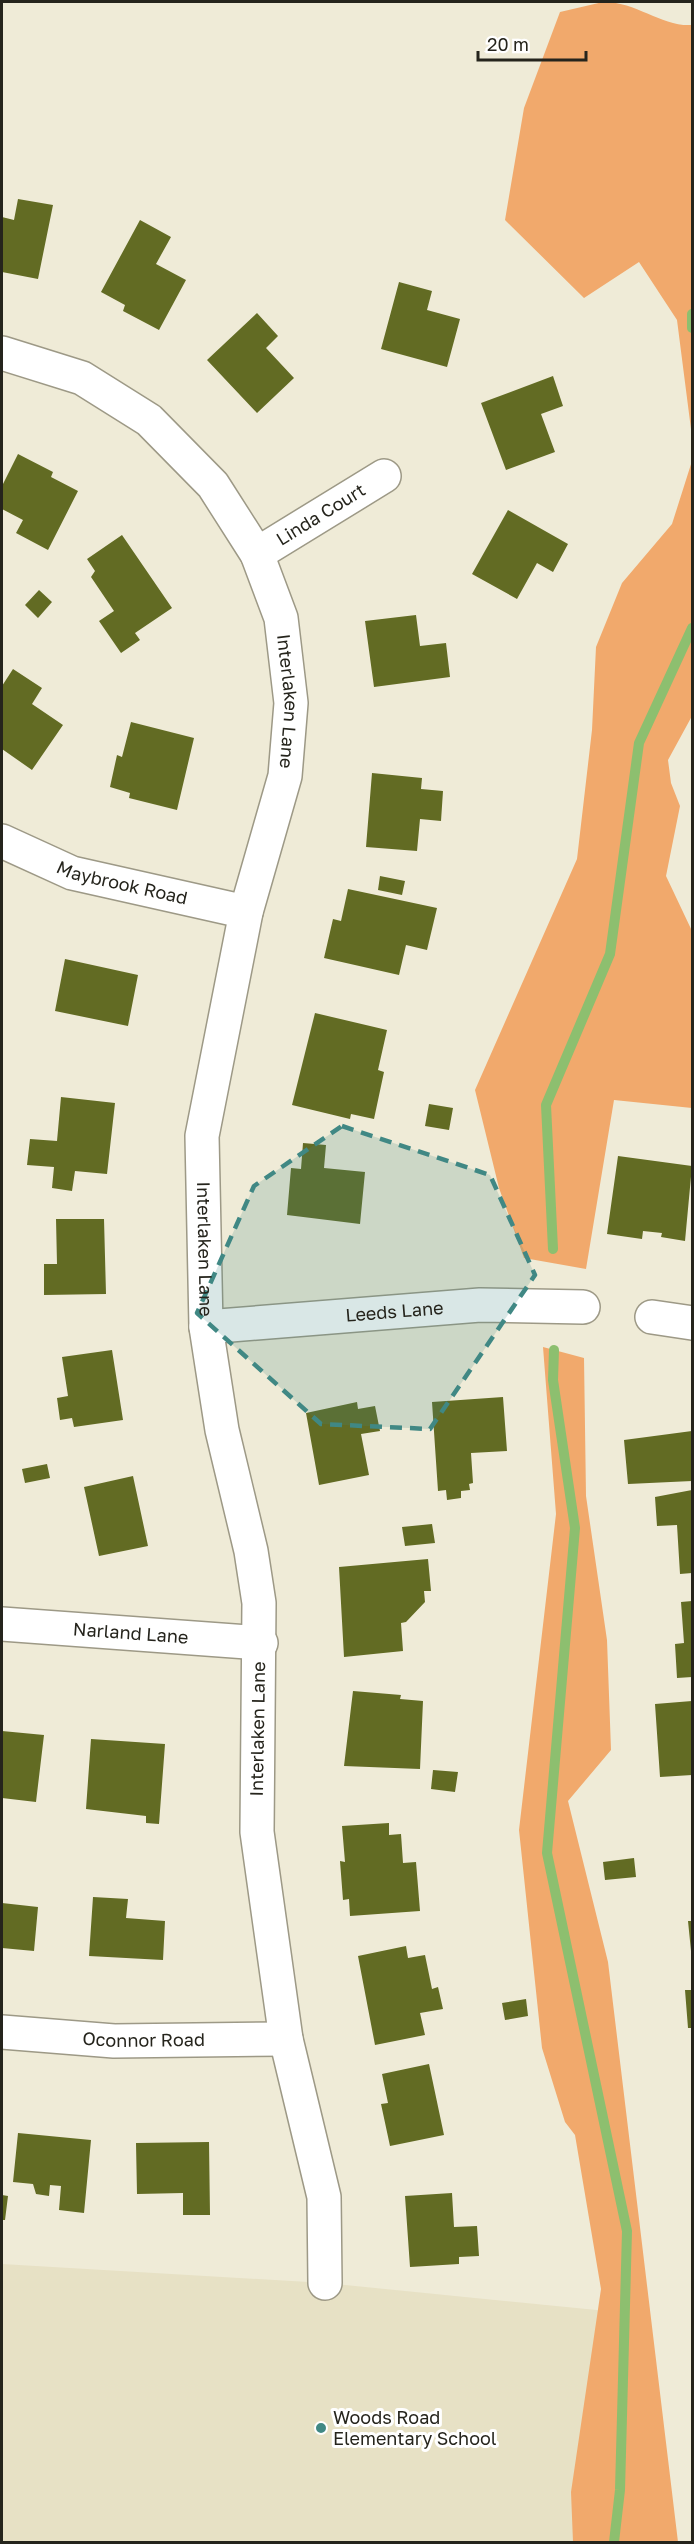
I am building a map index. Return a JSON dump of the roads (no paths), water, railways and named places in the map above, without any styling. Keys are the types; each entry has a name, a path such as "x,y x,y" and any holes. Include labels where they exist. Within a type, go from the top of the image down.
{"street":[{"name":"Interlaken Lane","path":"2,352 82,378 149,420 213,485 257,554 281,618 291,704 285,776 246,912 202,1136 206,1327 222,1430 260,1603 261,1643 256,1754 257,1832 286,2039 324,2197 325,2283"},
{"name":"Linda Court","path":"257,554 384,476"},
{"name":"Maybrook Road","path":"2,841 72,873 246,912"},
{"name":"Leeds Lane","path":"206,1327 480,1305 583,1307"},
{"path":"652,1317 693,1323"},
{"name":"Narland Lane","path":"2,1624 261,1643"},
{"name":"Oconnor Road","path":"2,2031 114,2041 286,2039"}],"waterway":[{"path":"692,314 692,328"},
{"path":"553,1249 546,1105 610,954 639,743 692,628"},
{"path":"554,1350 553,1380 575,1528 547,1853 627,2231 620,2490 614,2542"}],"place":[{"name":"Woods Road Elementary School","path":"321,2428"}]}
